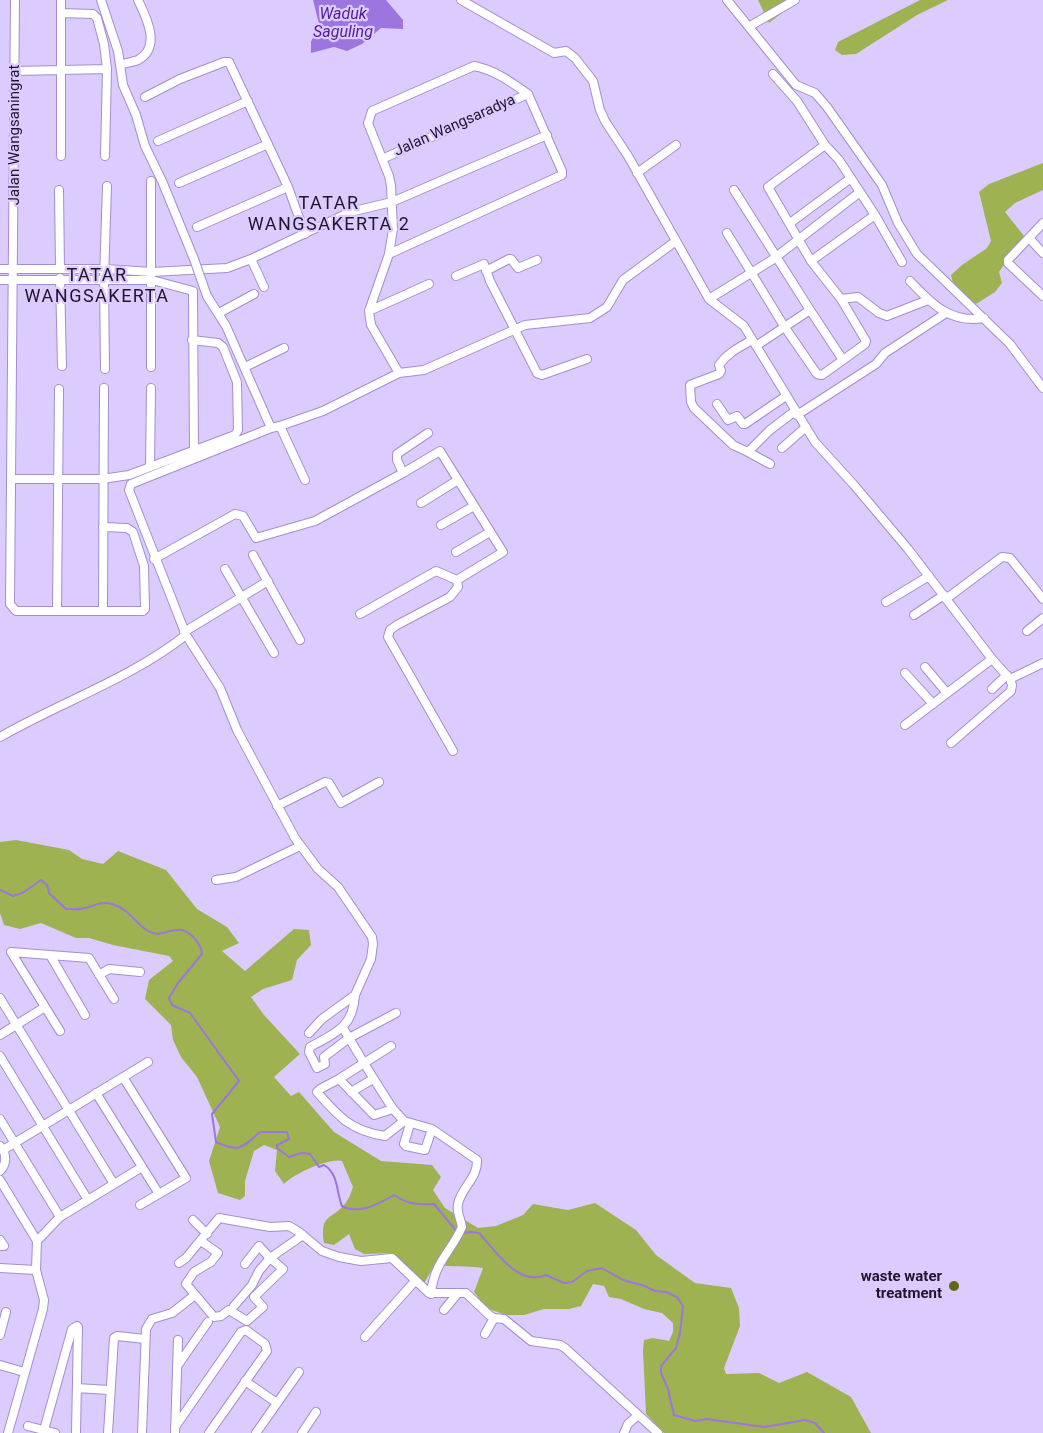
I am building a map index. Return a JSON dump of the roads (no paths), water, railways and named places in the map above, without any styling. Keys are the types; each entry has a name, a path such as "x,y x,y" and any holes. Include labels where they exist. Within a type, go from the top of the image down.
{"street":[{"name":"Jalan Wangsaningrat","path":"15,0 15,270 10,604 16,611 140,612 145,609 144,566 133,532 127,528 103,527"},
{"path":"61,0 61,156"},
{"path":"101,0 118,51 123,85 136,115 145,146 194,259 204,290 219,313 271,428"},
{"path":"120,65 140,59 149,49 152,37 148,21 138,0"},
{"path":"461,0 554,53 566,51 575,58 594,81 600,110 709,299 744,326 814,442 854,485 1009,677 1012,685 1011,691 951,743"},
{"path":"727,0 796,85 815,93 827,107 882,185 898,223 917,254 1010,344 1043,388"},
{"path":"750,26 795,0"},
{"path":"62,14 93,14 98,18 107,69 105,156"},
{"path":"145,97 180,79 229,62 288,188 305,234"},
{"path":"389,254 559,178 562,171 528,94 499,74 474,66 372,111 368,123 389,176 393,229 389,254 369,311 371,325 398,371"},
{"path":"15,71 107,69"},
{"path":"773,74 797,101 825,145 839,160 875,214 902,262"},
{"name":"Jalan Wangsaradya","path":"382,159 528,94"},
{"path":"158,141 249,101"},
{"path":"0,280 104,279 227,268 350,212 392,202 547,135"},
{"path":"179,183 268,144"},
{"path":"637,173 676,145"},
{"path":"727,232 784,326 819,375 861,348 866,341 841,299 811,261 768,188 825,145"},
{"path":"790,223 851,178"},
{"path":"151,181 151,367"},
{"path":"105,369 104,279 107,186"},
{"path":"197,227 288,188"},
{"path":"59,190 60,269"},
{"path":"734,190 843,360"},
{"path":"709,299 777,256 860,192"},
{"path":"811,261 875,214"},
{"path":"1043,222 1009,258 1008,263 1043,296"},
{"path":"1029,238 1043,253"},
{"path":"396,1013 349,1038 324,1057 324,1066 316,1067 309,1052 310,1047 343,1028 352,1012 356,995 371,960 372,937 338,887 318,869 300,846 237,730 220,687 185,634 129,490 131,484 271,428 340,404 398,371 424,370 525,325 590,318 607,308 623,280 676,241"},
{"path":"251,259 264,288"},
{"path":"486,271 509,259 518,268 537,260"},
{"path":"456,276 482,263 537,374 540,375 587,359"},
{"path":"0,269 105,269 152,276 193,291 194,452"},
{"path":"60,279 62,366"},
{"path":"910,281 928,300 946,313 965,320 984,318"},
{"path":"369,311 429,284"},
{"path":"219,313 254,294"},
{"path":"841,299 858,297 879,313 887,315 928,300"},
{"path":"770,464 733,445 694,408 691,402 690,385 719,374 721,361 733,351 754,343 810,310"},
{"path":"748,452 770,430 876,364 885,353 946,313"},
{"path":"12,479 102,479 129,476 237,433 238,387 223,347 218,343 192,340"},
{"path":"244,367 284,348"},
{"path":"103,610 104,388"},
{"path":"150,466 151,388"},
{"path":"57,612 59,389"},
{"path":"717,404 728,420 737,416 743,424 746,424 786,396"},
{"path":"280,426 304,480"},
{"path":"782,448 806,428"},
{"path":"403,473 396,460 397,454 428,434"},
{"path":"154,559 235,514 243,516 256,538 306,525 440,451 503,552 457,580"},
{"path":"421,503 458,480"},
{"path":"441,525 474,506"},
{"path":"456,552 490,532"},
{"path":"253,555 300,640"},
{"path":"914,615 1007,557 1043,599"},
{"path":"225,569 274,653"},
{"path":"360,614 436,571 457,580"},
{"path":"886,602 929,576"},
{"path":"453,751 388,637 390,630 397,625 450,597 459,587 457,580"},
{"path":"0,737 137,668 268,581"},
{"path":"1027,631 1043,618"},
{"path":"905,725 992,658"},
{"path":"992,689 1009,677 1043,663"},
{"path":"925,667 947,693"},
{"path":"905,673 933,704"},
{"path":"277,806 327,782 339,802 343,803 379,782"},
{"path":"216,880 236,877 300,846"},
{"path":"60,1031 11,952 89,958 114,999"},
{"path":"50,955 86,1014"},
{"path":"99,975 109,969 140,972"},
{"path":"309,1033 322,1019 356,995"},
{"path":"0,998 114,1184"},
{"path":"0,1035 45,1007"},
{"path":"343,1028 393,1109 407,1122 432,1129 477,1160 474,1174 458,1203 457,1212 462,1227 454,1245 440,1261 432,1278 431,1294"},
{"path":"391,1046 317,1092 346,1122 362,1132 385,1136 407,1122"},
{"path":"0,1056 87,1200"},
{"path":"0,1171 6,1159 2,1148 15,1143 148,1062"},
{"path":"123,1077 186,1178 140,1205"},
{"path":"339,1079 374,1115 393,1109"},
{"path":"351,1092 373,1079"},
{"path":"96,1093 159,1194"},
{"path":"0,1119 60,1217"},
{"path":"407,1122 404,1144 406,1146 425,1150 432,1129"},
{"path":"37,1240 60,1217 142,1167"},
{"path":"0,1180 37,1240 36,1270 44,1300 8,1433"},
{"path":"179,1263 186,1258 217,1219 222,1218 270,1227 287,1226 303,1235 322,1251 339,1257 362,1261 392,1258 431,1294 468,1294 489,1315 504,1319 531,1341 560,1345 565,1348 657,1433"},
{"path":"193,1220 218,1253 212,1262 194,1272 186,1284 214,1317 221,1316 229,1310 247,1321 263,1306 254,1296 283,1270 259,1246 245,1264"},
{"path":"234,1306 252,1286 259,1271 270,1258 303,1235"},
{"path":"0,1240 4,1246 0,1246"},
{"path":"0,1268 36,1270"},
{"path":"365,1337 415,1281"},
{"path":"444,1310 458,1293"},
{"path":"142,1433 148,1322 152,1318 172,1313 191,1298"},
{"path":"0,1335 6,1312"},
{"path":"485,1334 494,1318"},
{"path":"177,1365 208,1322"},
{"path":"44,1430 72,1329 77,1326 76,1433"},
{"path":"175,1430 243,1329 251,1332 267,1348 209,1433"},
{"path":"108,1433 114,1338 117,1336 146,1339"},
{"path":"175,1430 178,1340"},
{"path":"0,1365 24,1372"},
{"path":"256,1433 299,1372"},
{"path":"245,1381 277,1404"},
{"path":"77,1388 110,1390"},
{"path":"302,1433 316,1412"},
{"path":"624,1433 628,1424 637,1416"},
{"path":"28,1426 55,1433"}],"water":[{"name":"Waduk Saguling","path":"313,0 386,0 403,20 403,29 381,28 362,44 347,51 334,47 311,53 311,42 319,24"}],"waterway":[{"path":"0,890 13,896 24,892 41,880 47,885 49,893 66,909 80,909 108,903 122,908 141,926 155,934 182,930 192,936 198,943 202,954 178,983 169,998 172,1005 190,1013 239,1081 212,1114 216,1142 235,1148 244,1145 260,1132 287,1132 289,1139 277,1145 277,1148 289,1157 302,1153 310,1154 319,1167 324,1165 329,1169 335,1178 342,1206 362,1209 394,1195 413,1203 434,1204 458,1233"},
{"path":"463,1233 479,1233 508,1265 526,1276 546,1275 564,1283 572,1282 587,1271 602,1268 623,1280 677,1297 683,1306 680,1333 676,1348 661,1366 674,1415 695,1421 707,1419 764,1427 805,1420 815,1423 824,1433"}],"place":[{"name":"waste water treatment","path":"954,1286"}],"district":[{"name":"TATAR WANGSAKERTA 2","path":"329,214"},
{"name":"TATAR WANGSAKERTA","path":"97,286"}]}
